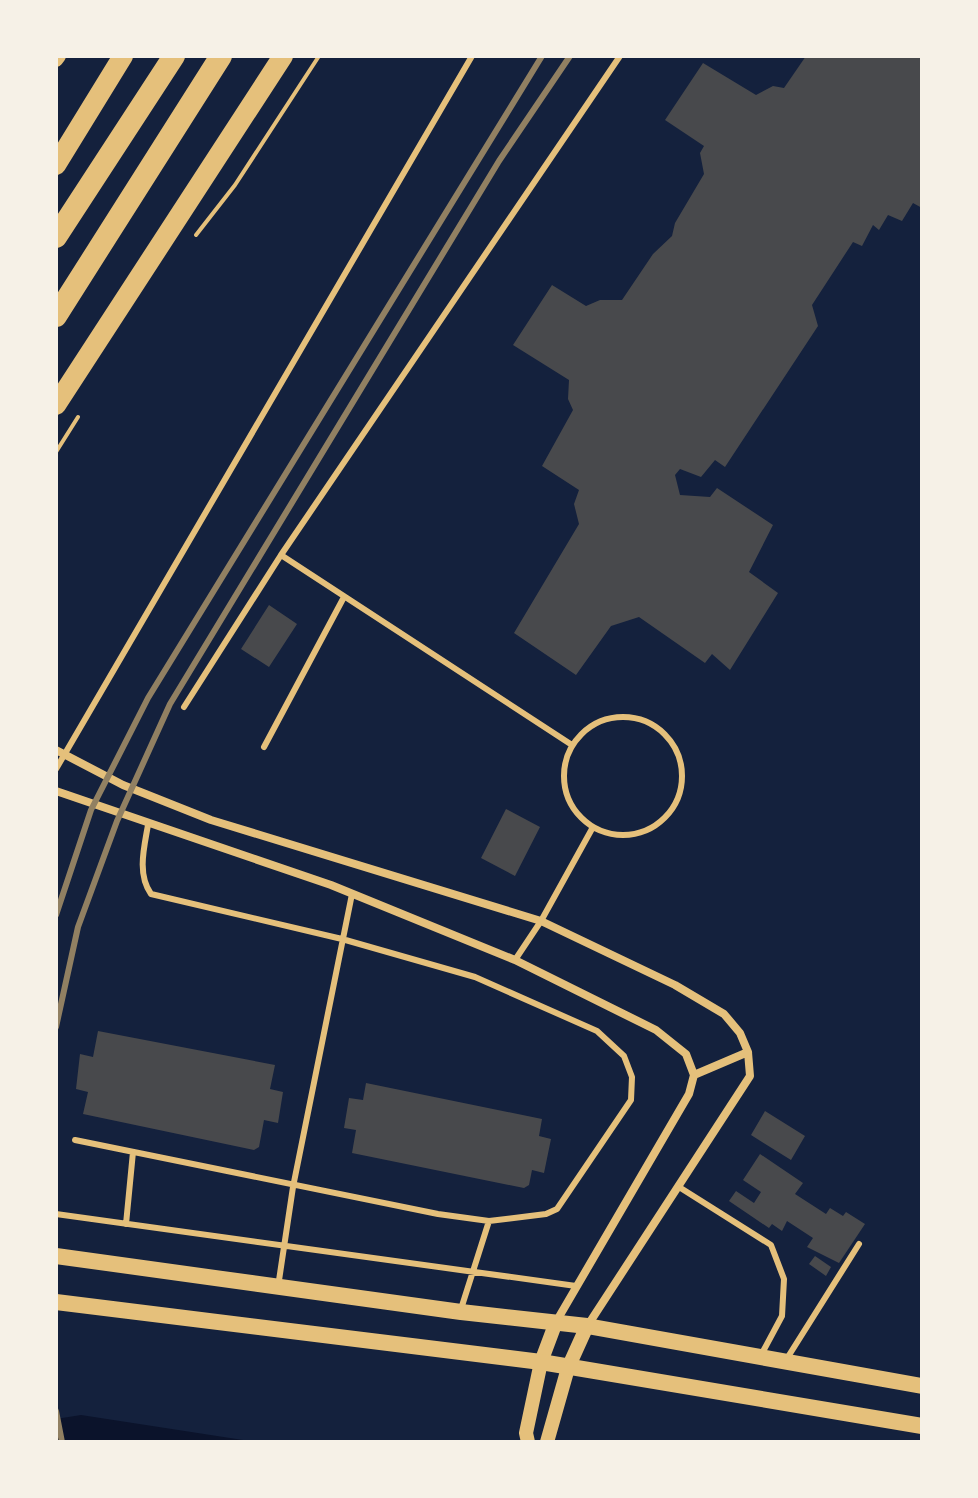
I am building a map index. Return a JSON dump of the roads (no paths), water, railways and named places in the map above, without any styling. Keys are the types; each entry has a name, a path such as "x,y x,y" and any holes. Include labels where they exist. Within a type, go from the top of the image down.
{"highway":[{"path":"56,237 174,56"},
{"path":"56,316 221,56"}],"main road":[{"path":"56,165 123,56"},
{"path":"56,405 283,56"},
{"path":"56,1256 461,1312 587,1326 922,1386"},
{"path":"56,1302 541,1362 922,1426"}],"street":[{"path":"60,753 123,785 211,820 541,921 675,985 724,1014 740,1033 748,1052 750,1076 587,1326 568,1368 547,1442"},
{"path":"56,791 352,894 515,960 656,1030 686,1054 694,1075 689,1094 556,1322 541,1362 526,1433 528,1442"},
{"path":"694,1075 748,1052"}],"lane":[{"path":"56,769 60,753 472,56"},
{"path":"184,707 281,555 620,56"},
{"path":"281,555 572,745"},
{"path":"264,747 344,597"},
{"path":"632,717 654,725 671,741 681,762 682,785 674,807 659,824 637,834 614,835 593,827 575,811 565,790 564,767 572,745 588,728 608,718 632,717"},
{"path":"75,1140 293,1187 489,1221 546,1214 557,1209 631,1100 632,1077 624,1056 597,1031 475,977 342,939 151,894 145,884 142,860 148,825"},
{"path":"515,960 541,921 593,827"},
{"path":"278,1287 293,1187 352,894"},
{"path":"126,1224 133,1152"},
{"path":"679,1187 771,1245 784,1279 782,1316 759,1359"},
{"path":"56,1214 576,1286"},
{"path":"461,1312 489,1221"},
{"path":"784,1363 859,1244"}],"water":[{"path":"81,1415 256,1442 56,1442 56,1419"}],"railway":[{"path":"56,915 91,810 148,698 542,56"},
{"path":"56,1027 78,927 117,821 170,704 499,161 570,56"},
{"path":"56,1411 62,1442"}]}
